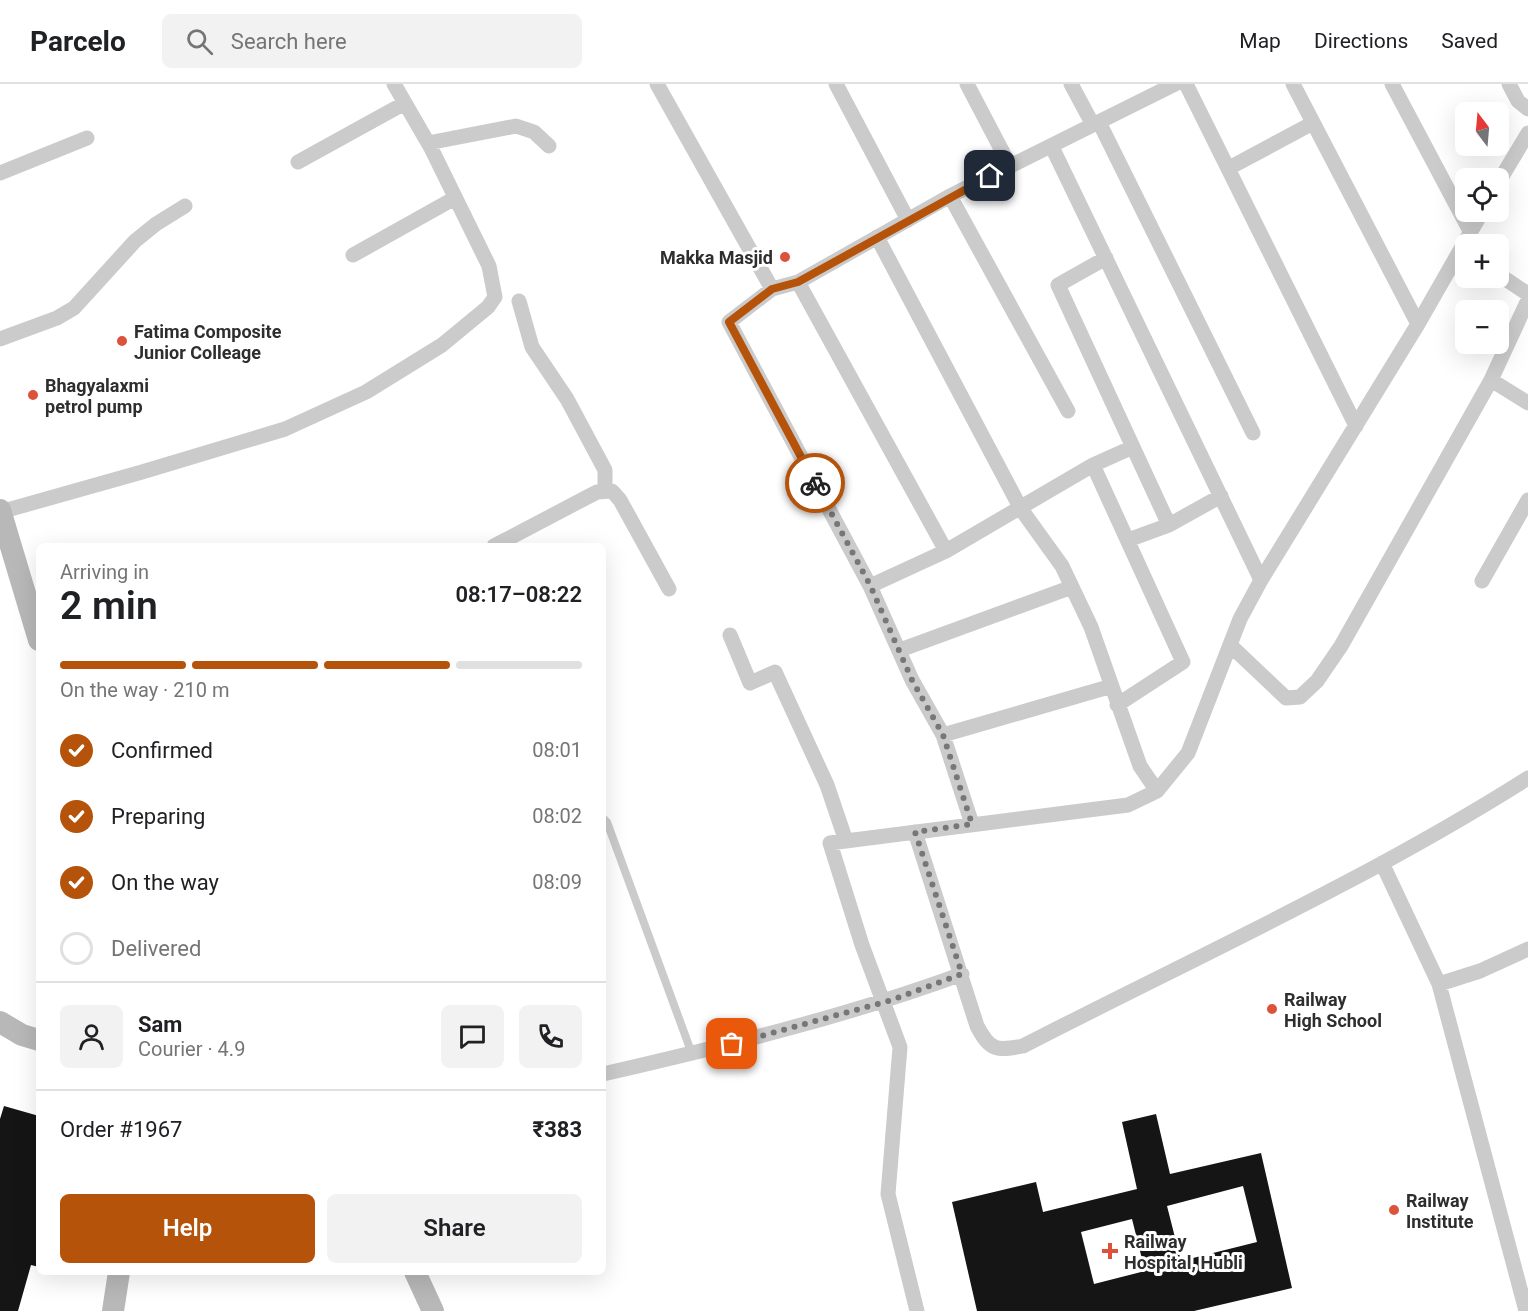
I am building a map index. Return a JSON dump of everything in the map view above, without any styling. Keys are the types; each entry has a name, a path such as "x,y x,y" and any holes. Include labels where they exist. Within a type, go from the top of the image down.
{"main road":[{"path":"0,511 36,630"},
{"path":"0,1022 22,1035 36,1039"},
{"path":"113,1311 119,1275"},
{"path":"416,1275 433,1311"}],"street":[{"path":"0,511 285,429 366,392 442,345 488,307 495,297 489,267 428,143 394,84"},
{"path":"657,84 772,289"},
{"path":"837,84 908,220"},
{"path":"967,84 1010,166"},
{"path":"1071,84 1096,123 1253,434"},
{"path":"972,824 943,735 912,680 870,585 729,322 772,289 798,282 950,196 1175,84"},
{"path":"1186,84 1356,426"},
{"path":"1293,84 1418,324"},
{"path":"1392,84 1470,231"},
{"path":"1509,84 1518,101 1528,109"},
{"path":"298,162 405,102"},
{"path":"1229,168 1313,123"},
{"path":"428,143 516,126 534,132 549,146"},
{"path":"1507,168 1528,133"},
{"path":"0,173 87,138"},
{"path":"1052,147 1261,580"},
{"path":"950,196 1068,411"},
{"path":"353,255 454,198"},
{"path":"0,339 57,318 74,308 135,241 156,224 185,206"},
{"path":"1469,234 1476,222"},
{"path":"878,237 1021,509 1062,566 1091,627 1140,766 1157,791"},
{"path":"1106,258 1058,285 1169,525"},
{"path":"917,1311 888,1194 900,1047 830,843 1128,805 1157,791 1188,753 1240,619 1261,580 1455,263"},
{"path":"1509,281 1528,294"},
{"path":"798,282 945,551"},
{"path":"1230,645 1286,698 1300,697 1311,688 1341,646 1491,380 1528,300"},
{"path":"519,301 532,347 567,399 605,470 605,491"},
{"path":"1491,380 1528,403"},
{"path":"870,585 945,551 1021,509 1093,465 1134,447"},
{"path":"1093,465 1183,662 1117,705"},
{"path":"500,543 597,492 612,491 620,500 669,589"},
{"path":"1128,540 1169,525 1221,496"},
{"path":"1482,581 1528,500"},
{"path":"900,650 1072,587"},
{"path":"730,635 750,683 776,672 827,785 846,841"},
{"path":"943,735 1112,686"},
{"path":"915,832 984,1039 993,1048 1004,1050 1023,1046 1382,862 1478,810 1528,778"},
{"path":"1382,862 1439,984 1526,1311"},
{"path":"1439,984 1480,971 1528,949"},
{"path":"606,1073 812,1023 962,974"}],"lane":[{"path":"606,820 692,1054"}],"building":[{"path":"4,1106 36,1115 36,1266 31,1265 18,1311 0,1311 0,1119"},
{"path":"1156,1114 1170,1174 1261,1153 1292,1288 1194,1311 977,1311 952,1202 1036,1182 1043,1212 1137,1189 1122,1122","holes":["1243,1186 1257,1242 1181,1261 1167,1206","1132,1219 1145,1271 1094,1284 1081,1232"]}],"way so far":[{"path":"732,1044 892,1000 962,974 915,832 972,824 943,735 912,680 870,585 815,483"}],"place":[{"name":"Makka Masjid","path":"785,257"},
{"name":"Fatima Composite Junior Colleage","path":"122,341"},
{"name":"Bhagyalaxmi petrol pump","path":"33,395"},
{"name":"Railway High School","path":"1272,1009"},
{"name":"Railway Institute","path":"1394,1210"},
{"name":"Railway Hospital, Hubli","path":"1110,1251"}],"route":[{"path":"815,483 729,322 772,289 798,282 950,196 990,176"}]}
